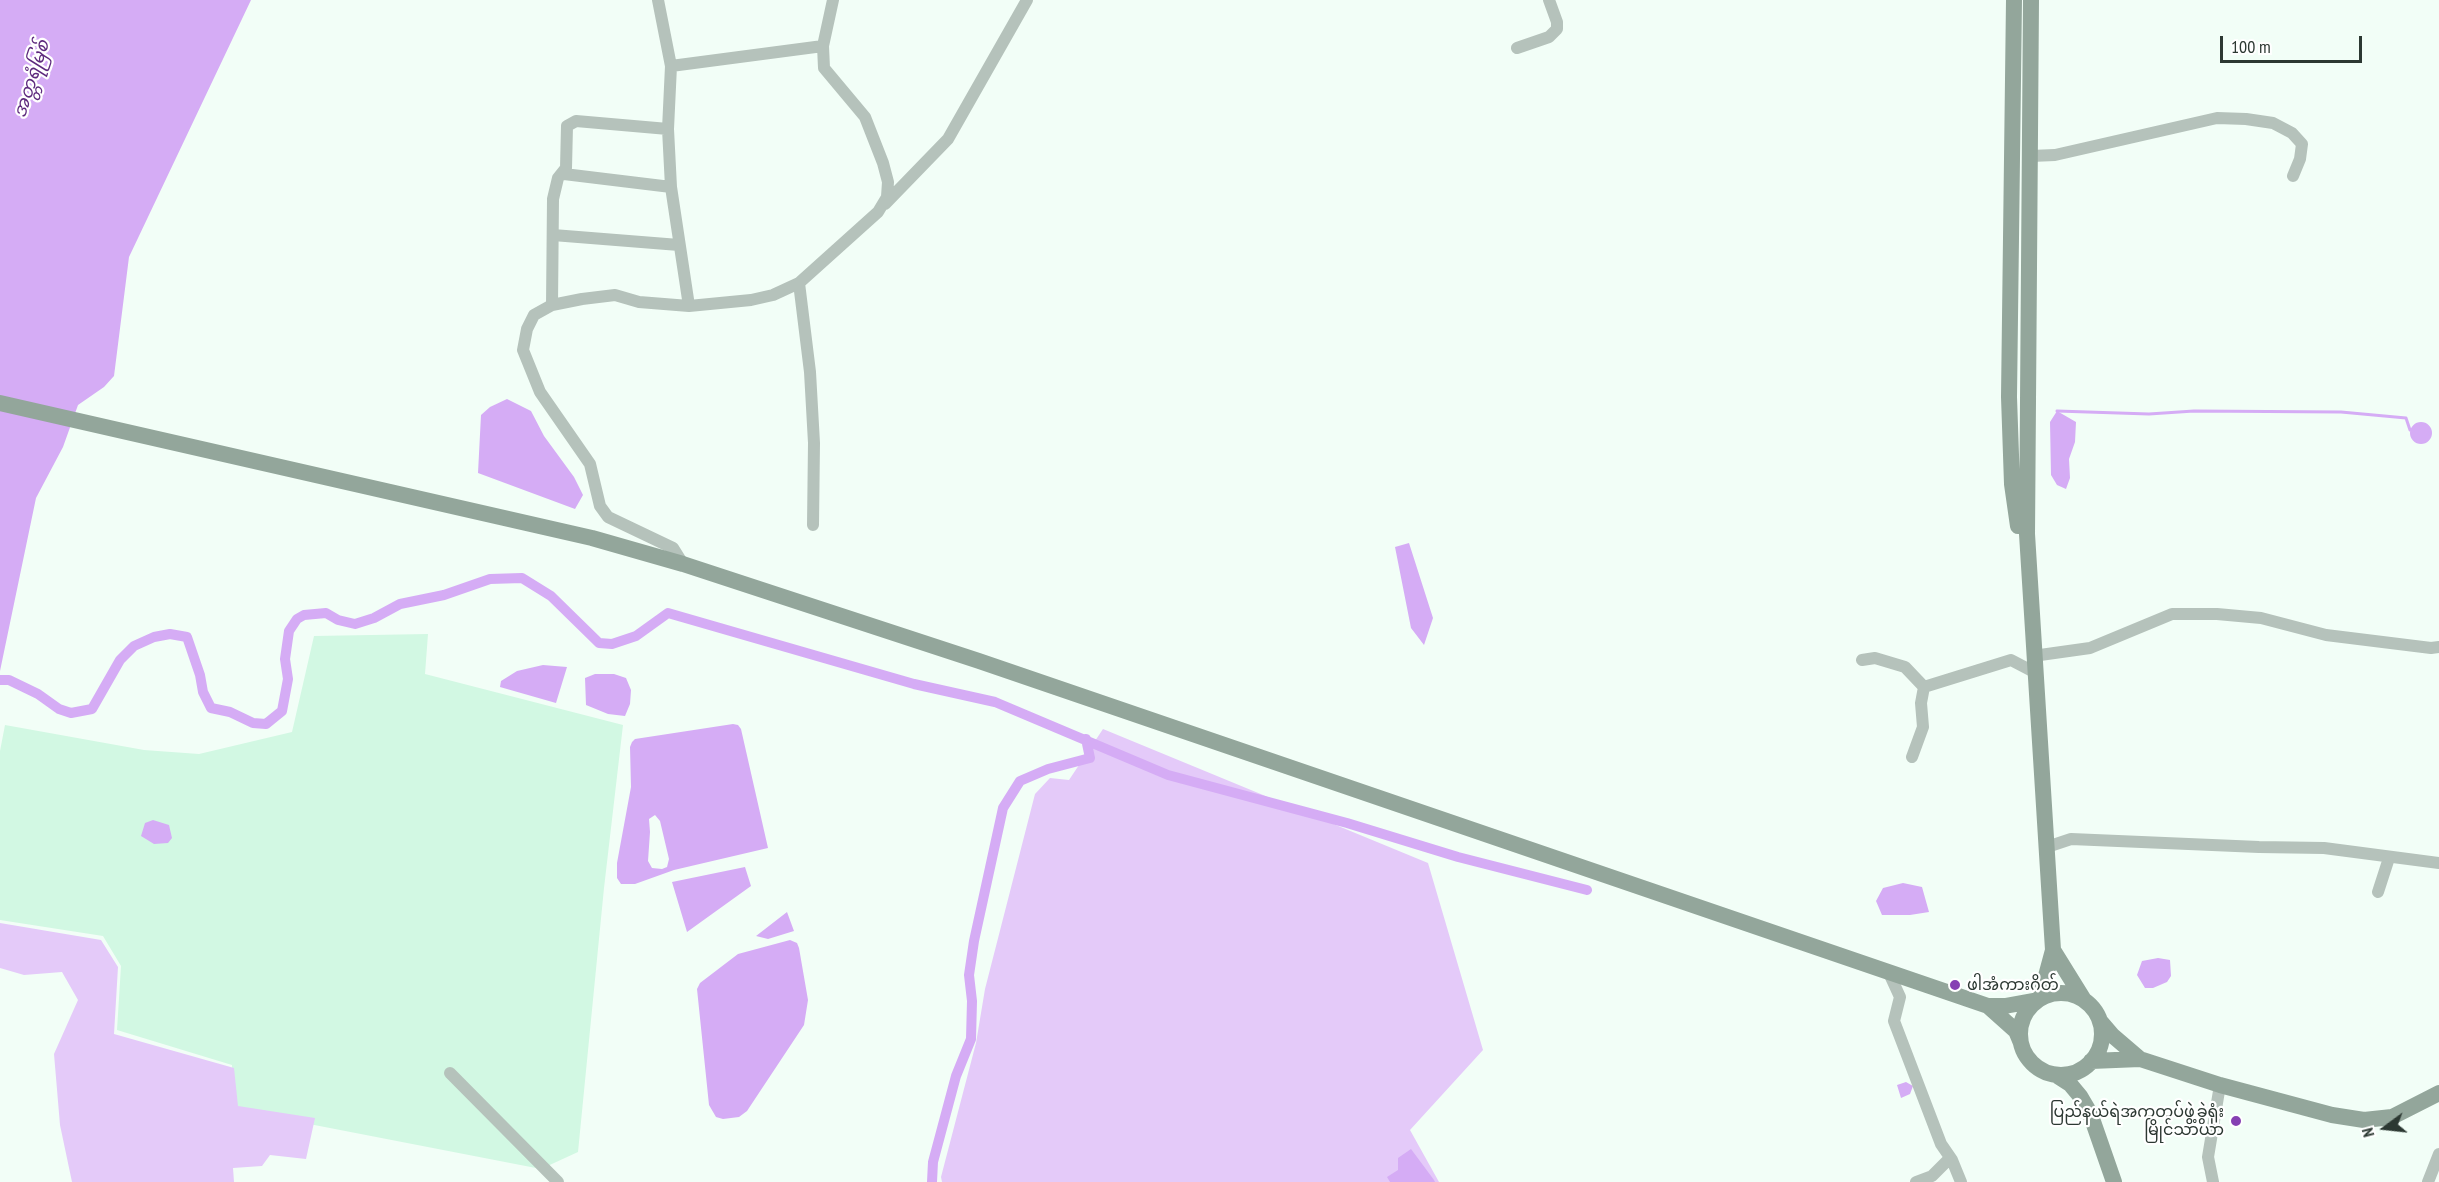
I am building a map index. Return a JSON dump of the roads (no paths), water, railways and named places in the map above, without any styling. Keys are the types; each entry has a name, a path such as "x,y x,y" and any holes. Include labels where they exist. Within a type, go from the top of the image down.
{"main road":[{"path":"2014,0 2009,397 2012,483 2030,613"},
{"path":"2021,1044 2022,1019 2028,1008 2039,999 2053,950 2026,534 2031,0"},
{"path":"0,403 592,538 683,564 979,661 1988,1006 2005,1006 2055,993 2070,994 2085,1000"},
{"path":"2053,950 2100,1021 2139,1059"},
{"path":"1988,1006 2016,1031 2026,1055 2034,1065 2070,1084 2090,1113"},
{"path":"2100,1021 2102,1034 2100,1045 2090,1063 2086,1094 2090,1113 2114,1182"},
{"path":"2056,1075 2068,1074 2090,1063 2139,1059 2220,1085 2332,1115 2364,1120 2392,1117 2439,1093"}],"street":[{"path":"658,0 671,66 668,129 671,187 689,306"},
{"path":"833,0 824,46 824,68 865,117 883,163 888,182 886,197 878,212"},
{"path":"683,564 673,548 608,517 600,506 590,464 540,392 523,350 526,329 534,315 552,305 615,295 639,302 689,306 752,300 773,295 799,284 878,212 948,139 1027,0"},
{"path":"1517,48 1549,37 1557,29 1557,22 1549,0"},
{"path":"671,66 824,46"},
{"path":"2031,156 2055,155 2217,118 2246,119 2273,123 2292,133 2302,144 2294,177"},
{"path":"552,305 553,199 558,178 564,174 566,168 567,126 576,121 668,129"},
{"path":"564,174 671,187"},
{"path":"553,235 679,245"},
{"path":"799,284 810,372 814,443 813,525"},
{"path":"1924,687 2011,660 2034,664 2090,648 2172,614 2217,614 2261,618 2326,635 2430,648 2439,647"},
{"path":"1862,660 1875,658 1905,667 1924,687"},
{"path":"1912,757 1923,727 1921,703 1924,687"},
{"path":"2047,847 2071,839 2259,848 2324,848 2439,863"},
{"path":"2378,892 2389,858"},
{"path":"1889,973 1900,998 1894,1021 1941,1144 1961,1182"},
{"path":"450,1073 558,1182"},
{"path":"2213,1182 2208,1157 2220,1085"},
{"path":"2428,1182 2439,1154"},
{"path":"1916,1182 1932,1176 1950,1158"}],"water":[{"name":"အတ္တရံမြစ်","path":"0,0 251,0 129,257 114,376 104,387 78,405 63,447 36,498 0,671"},
{"path":"507,399 531,411 544,436 574,477 583,495 575,509 478,473 481,415 490,407"},
{"path":"2057,411 2076,422 2075,442 2069,459 2070,478 2066,489 2057,485 2051,475 2050,422"},
{"path":"2421,422 2429,425 2432,433 2429,441 2421,444 2413,441 2410,433 2413,425"},
{"path":"1409,543 1433,618 1424,645 1411,628 1395,547"},
{"path":"543,665 567,667 556,703 500,687 501,681 517,671"},
{"path":"595,674 614,674 626,678 631,690 630,704 625,716 608,714 586,705 585,678"},
{"path":"738,725 741,729 768,848 674,870 635,884 621,884 617,878 617,863 631,787 630,747 635,739","holes":["655,815 660,821 669,859 667,867 662,869 652,868 648,861 649,819"]},
{"path":"153,820 169,825 172,838 168,843 154,844 141,836 145,823"},
{"path":"745,867 751,886 687,932 672,882"},
{"path":"1903,883 1922,887 1929,912 1882,915 1876,901 1883,888"},
{"path":"787,912 794,931 768,939 756,936"},
{"path":"790,940 797,943 799,948 808,1000 804,1025 747,1111 739,1117 723,1119 716,1117 709,1105 697,989 700,983 738,954"},
{"path":"2158,958 2170,960 2171,976 2167,982 2153,988 2145,988 2137,975 2142,961"},
{"path":"1906,1082 1913,1086 1910,1094 1901,1098 1897,1085"},
{"path":"1411,1149 1435,1182 1390,1182 1387,1177 1398,1170 1398,1158"}],"waterway":[{"path":"2057,411 2149,414 2194,411 2341,412 2406,418 2410,430"},
{"path":"0,680 9,680 38,694 59,709 71,713 92,709 120,660 134,646 154,637 170,634 187,637 200,675 203,692 211,708 230,712 253,723 266,724 282,711 288,679 285,659 289,631 297,619 304,615 326,613 338,620 355,624 374,618 400,604 444,595 490,579 522,578 551,596 599,643 612,644 636,636 668,613 914,684 995,702 1168,775 1347,823 1458,857 1587,890"},
{"path":"932,1182 933,1162 956,1076 971,1039 972,1001 969,975 974,941 1003,808 1020,781 1048,769 1090,758 1086,739"}],"place":[{"name":"ဖါအံကားဂိတ်","path":"1955,985"},
{"name":"ပြည်နယ်ရဲအကူတပ်ဖွဲ့ခွဲရုံး မြိုင်သာယာ","path":"2236,1121"}]}
